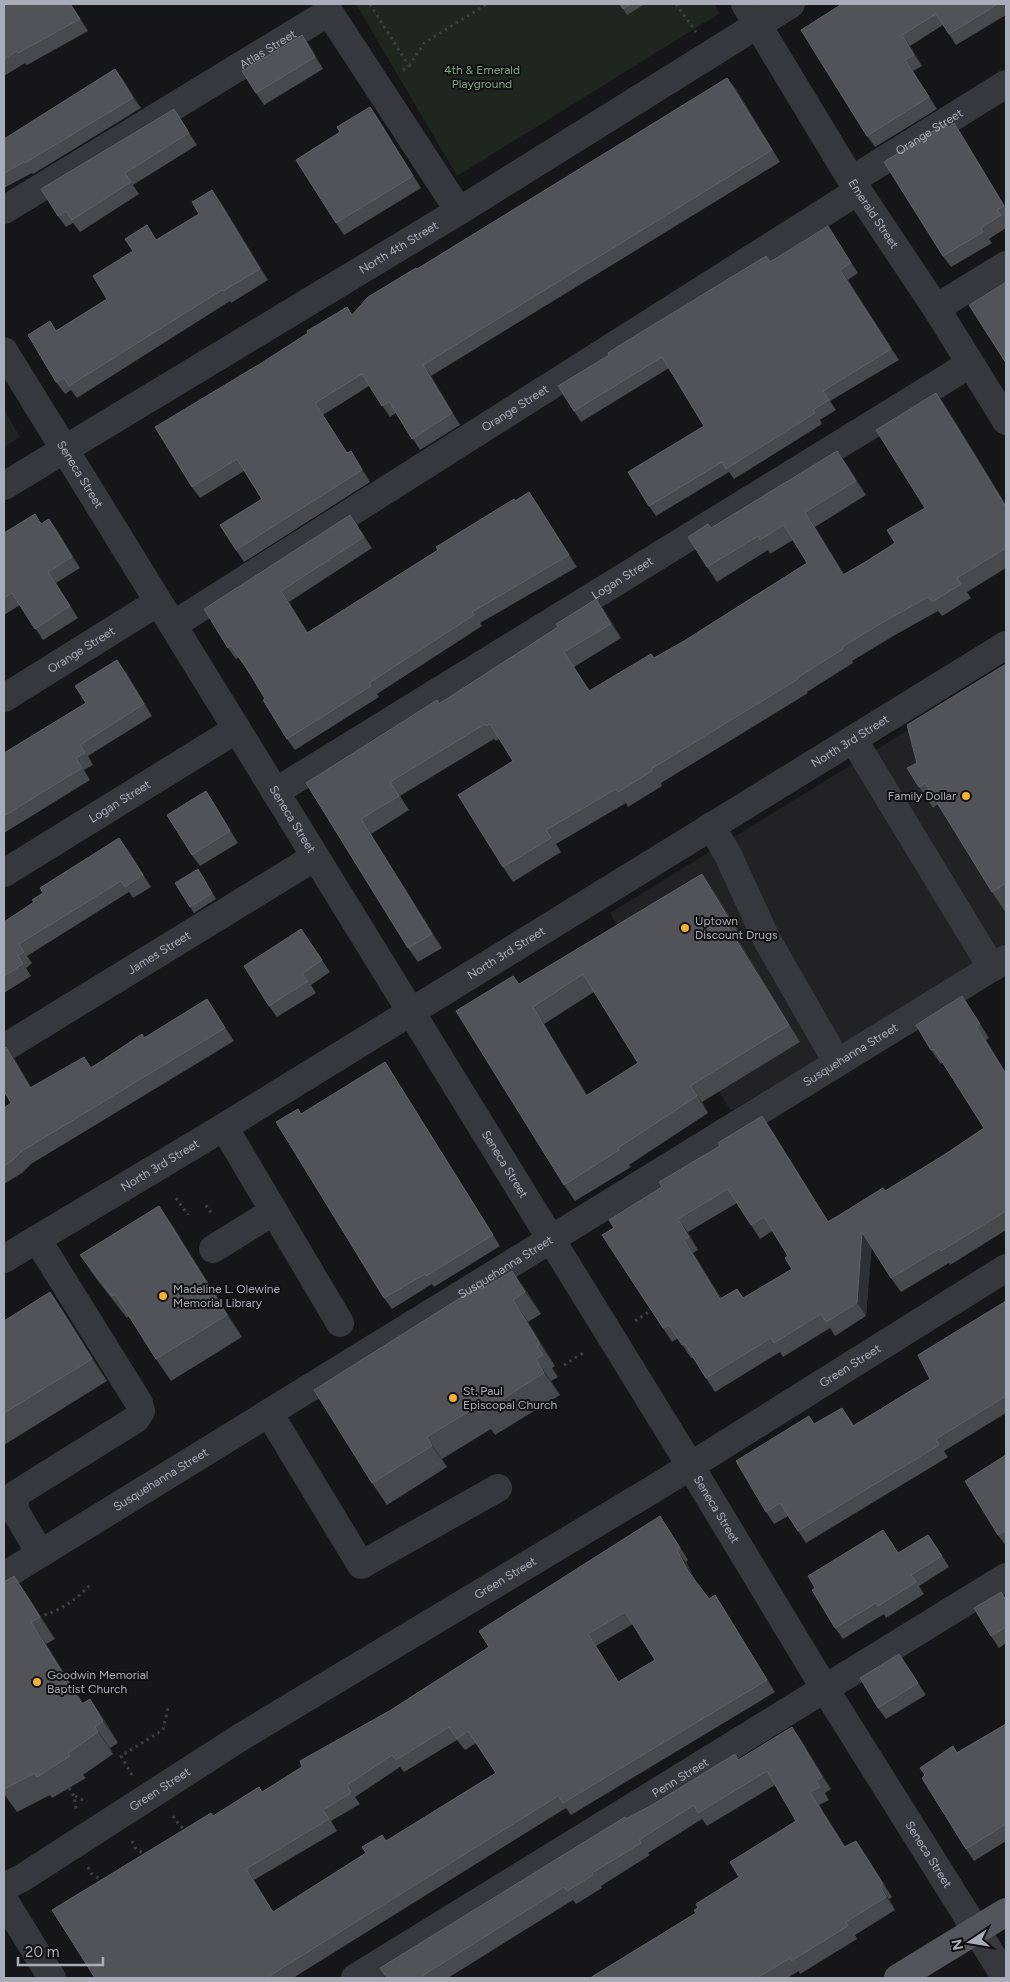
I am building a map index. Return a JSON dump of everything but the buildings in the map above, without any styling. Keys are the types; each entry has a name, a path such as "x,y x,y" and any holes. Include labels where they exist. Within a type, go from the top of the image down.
{"main road":[{"path":"898,1978 1006,1912"}],"street":[{"name":"North 4th Street","path":"4,486 459,211 752,14 791,4"},
{"name":"Atlas Street","path":"4,210 329,12 459,211"},
{"name":"Emerald Street","path":"752,14 855,186 936,308 1006,422"},
{"name":"Orange Street","path":"173,625 855,186 1006,84"},
{"path":"936,308 1006,265"},
{"name":"Seneca Street","path":"4,351 690,1466 825,1689 1006,1978"},
{"name":"Logan Street","path":"275,792 970,364"},
{"name":"Orange Street","path":"4,698 158,602"},
{"name":"North 3rd Street","path":"4,1259 224,1126 1006,645"},
{"name":"Logan Street","path":"4,873 237,729"},
{"path":"853,739 892,804 999,964"},
{"path":"711,826 728,855 766,938 837,1062"},
{"name":"James Street","path":"4,1048 314,857"},
{"name":"Susquehanna Street","path":"4,1576 999,964"},
{"path":"224,1126 340,1323"},
{"path":"213,1249 274,1211"},
{"path":"37,1239 138,1402 141,1411 136,1419 16,1494 14,1509 40,1553"},
{"name":"Green Street","path":"4,1887 22,1878 241,1737 690,1466 1006,1268"},
{"path":"269,1413 361,1565 498,1488"},
{"name":"Penn Street","path":"355,1978 1006,1577"},
{"path":"4,1900 52,1978"}],"path":[{"path":"370,4 408,66"},
{"path":"378,88 408,66 424,42 487,4"},
{"path":"176,1198 188,1216"},
{"path":"632,1323 650,1311"},
{"path":"564,1365 592,1348"},
{"path":"34,1618 57,1611 80,1596 91,1584"},
{"path":"132,1776 121,1756 163,1730 168,1708"},
{"path":"69,1788 74,1796 79,1815"},
{"path":"173,1816 183,1830 193,1833"},
{"path":"126,1833 136,1849 149,1856"},
{"path":"85,1859 92,1874 106,1882"}],"shaded area":[{"path":"1006,670 1006,946 731,1111 610,913"}],"green space":[{"name":"4th & Emerald Playground","path":"356,4 714,4 720,13 457,176"},
{"path":"4,410 20,437 4,447"}],"place":[{"name":"Family Dollar","path":"966,796"},
{"name":"Uptown Discount Drugs","path":"685,928"},
{"name":"Madeline L. Olewine Memorial Library","path":"163,1296"},
{"name":"St. Paul Episcopal Church","path":"453,1398"},
{"name":"Goodwin Memorial Baptist Church","path":"37,1682"}]}
